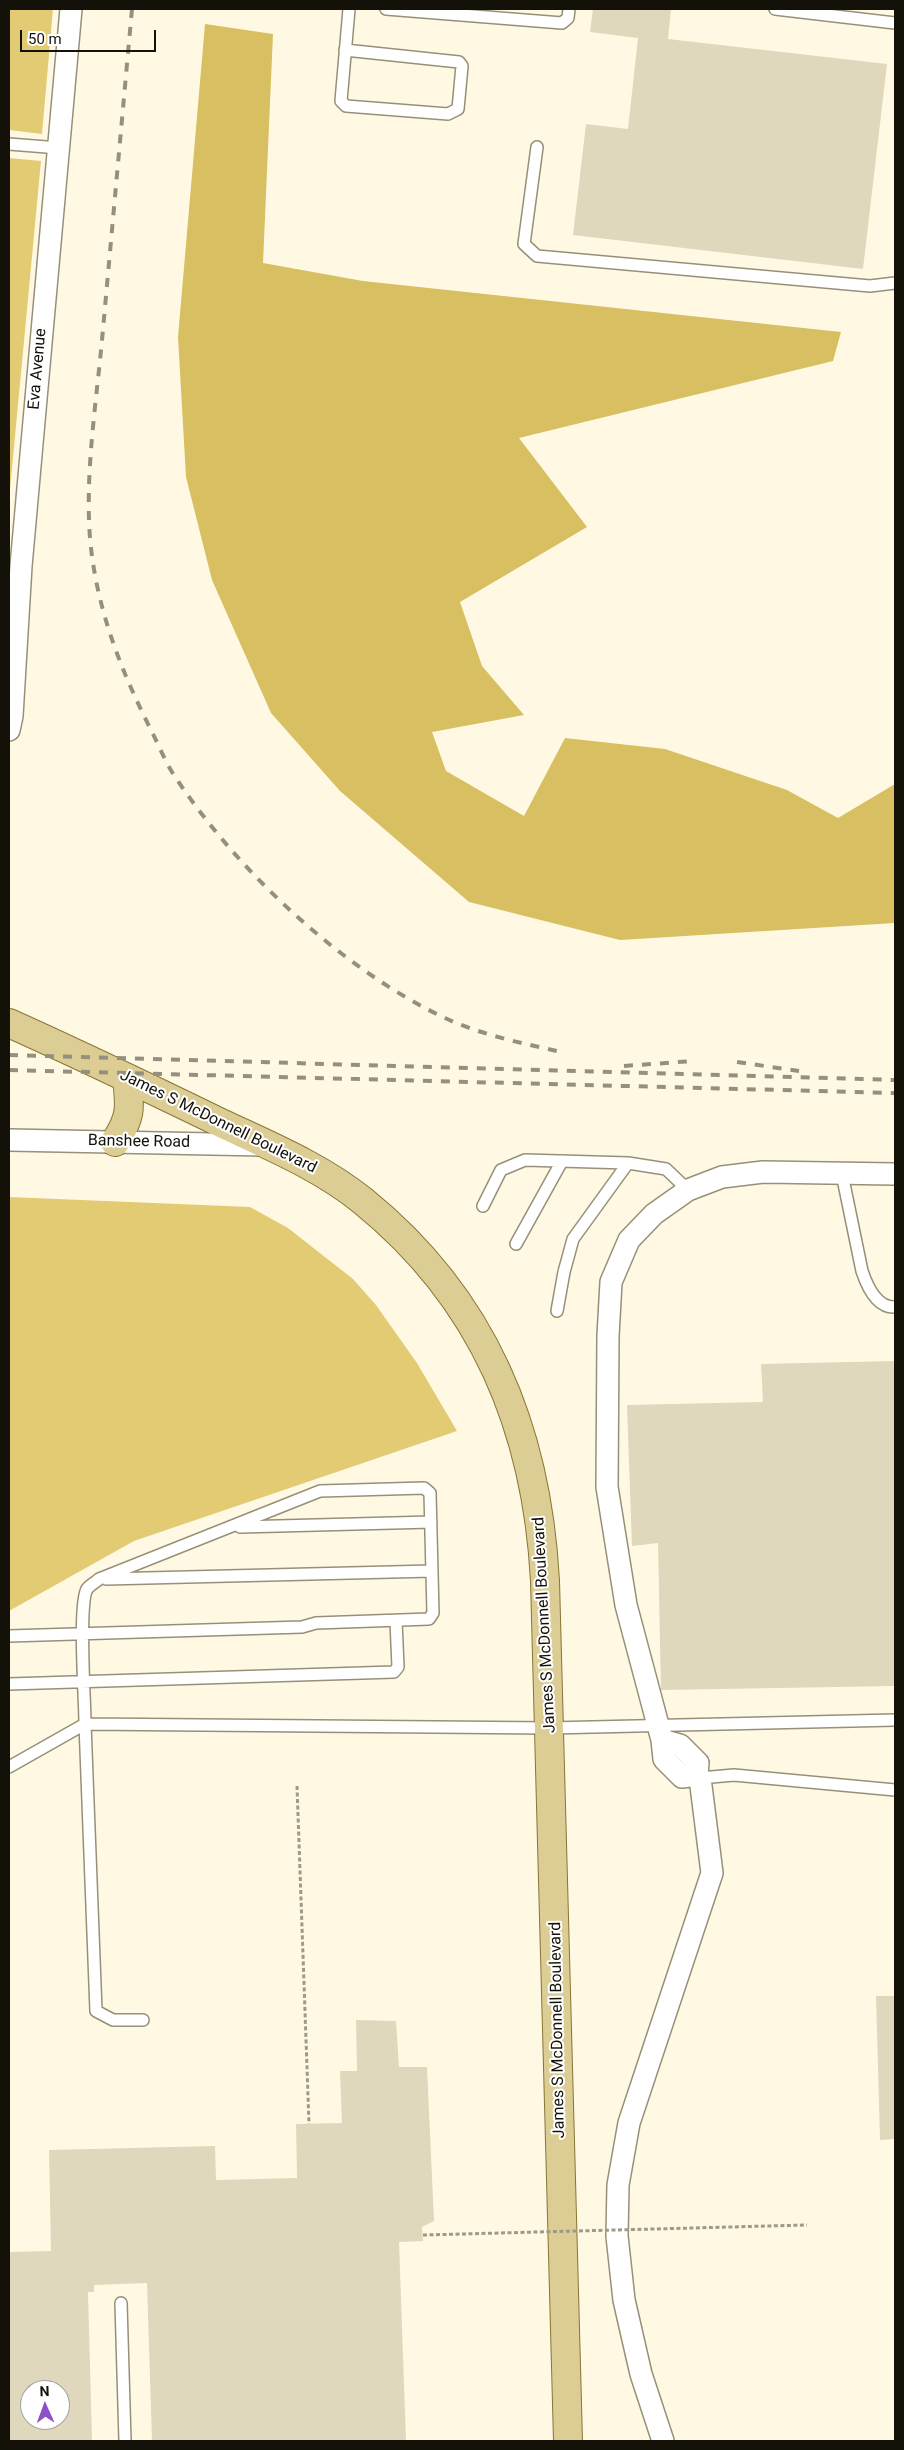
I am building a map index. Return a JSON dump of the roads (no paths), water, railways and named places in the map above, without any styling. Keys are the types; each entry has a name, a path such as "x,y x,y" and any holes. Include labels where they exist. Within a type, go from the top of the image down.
{"main road":[{"name":"James S McDonnell Boulevard","path":"9,1023 312,1166 331,1178 362,1200 408,1241 432,1268 454,1298 496,1366 521,1434 540,1513 546,1581 568,2441"},
{"path":"115,1142 126,1125 130,1105 127,1078"}],"street":[{"name":"Eva Avenue","path":"9,730 12,716 20,566 71,9"},
{"name":"Banshee Road","path":"9,1140 268,1145"},
{"path":"663,2441 641,2374 624,2300 617,2236 618,2184 629,2123 712,1873 699,1776 682,1777 664,1759 660,1733 626,1605 606,1487 608,1336 611,1282 629,1240 654,1214 688,1190 722,1177 763,1172 895,1174"}],"lane":[{"path":"345,50 459,62 462,66 458,109 448,114 346,106 341,101 345,50 349,9"},
{"path":"386,9 562,23 568,18 569,9"},
{"path":"775,9 895,23"},
{"path":"9,144 59,148"},
{"path":"537,146 524,244 537,256 870,286 895,283"},
{"path":"484,1206 501,1170 525,1160 628,1163 666,1169 688,1190"},
{"path":"516,1244 562,1161"},
{"path":"557,1311 564,1272 573,1239 628,1163"},
{"path":"842,1174 862,1271 867,1285 879,1302 895,1307"},
{"path":"9,1636 83,1633 302,1627 316,1623 429,1619 433,1612 430,1492 424,1488 320,1491 99,1579 88,1588 82,1607 83,1633 85,1724 96,2011 113,2020 143,2020"},
{"path":"230,1527 431,1522"},
{"path":"99,1579 432,1571"},
{"path":"9,1684 394,1672 398,1667 396,1621"},
{"path":"9,1767 85,1724 550,1728 660,1733 895,1720"},
{"path":"699,1776 734,1775 895,1790"},
{"path":"121,2303 125,2441"}],"railway":[{"path":"132,9 89,489 90,538 98,588 110,635 128,681 172,772 197,808 258,879 329,944 367,972 406,997 445,1018 487,1034 561,1052"},
{"path":"9,1055 895,1080"},
{"path":"624,1066 693,1061"},
{"path":"737,1062 799,1071"},
{"path":"9,1070 895,1093"}]}
